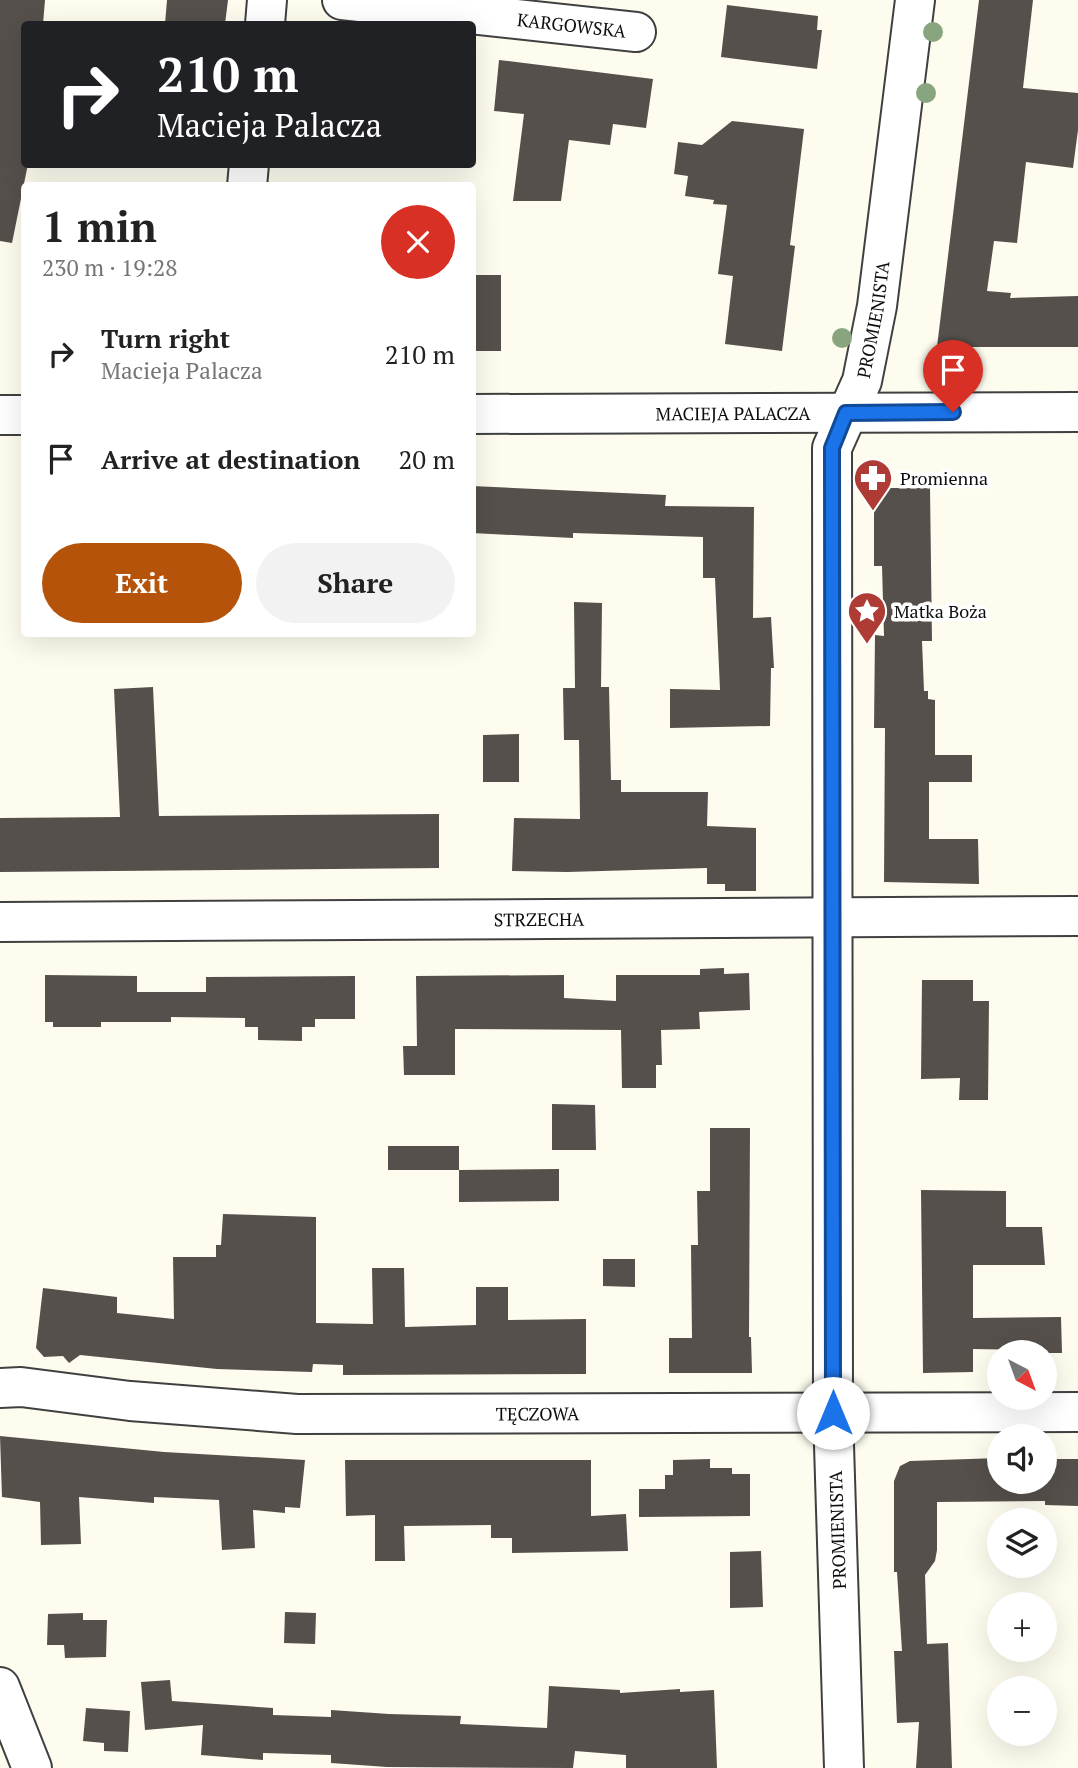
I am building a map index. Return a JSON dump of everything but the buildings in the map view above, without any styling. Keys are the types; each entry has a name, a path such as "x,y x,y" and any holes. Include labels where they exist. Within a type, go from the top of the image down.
{"street":[{"path":"265,21 267,0"},
{"name":"KARGOWSKA","path":"342,0 636,32"},
{"name":"PROMIENISTA","path":"844,1768 833,1413 832,448 862,381 877,306 915,0"},
{"name":"MACIEJA PALACZA","path":"476,414 1078,412"},
{"path":"0,415 21,415"},
{"name":"STRZECHA","path":"0,922 1078,916"},
{"name":"TĘCZOWA","path":"0,1388 21,1387 130,1401 297,1414 1078,1412"},
{"path":"0,1687 32,1768"}],"place":[{"name":"Promienna","path":"873,512"},
{"name":"Matka Boża","path":"867,645"}],"route":[{"path":"833,1413 832,448 846,413 953,412"}]}
